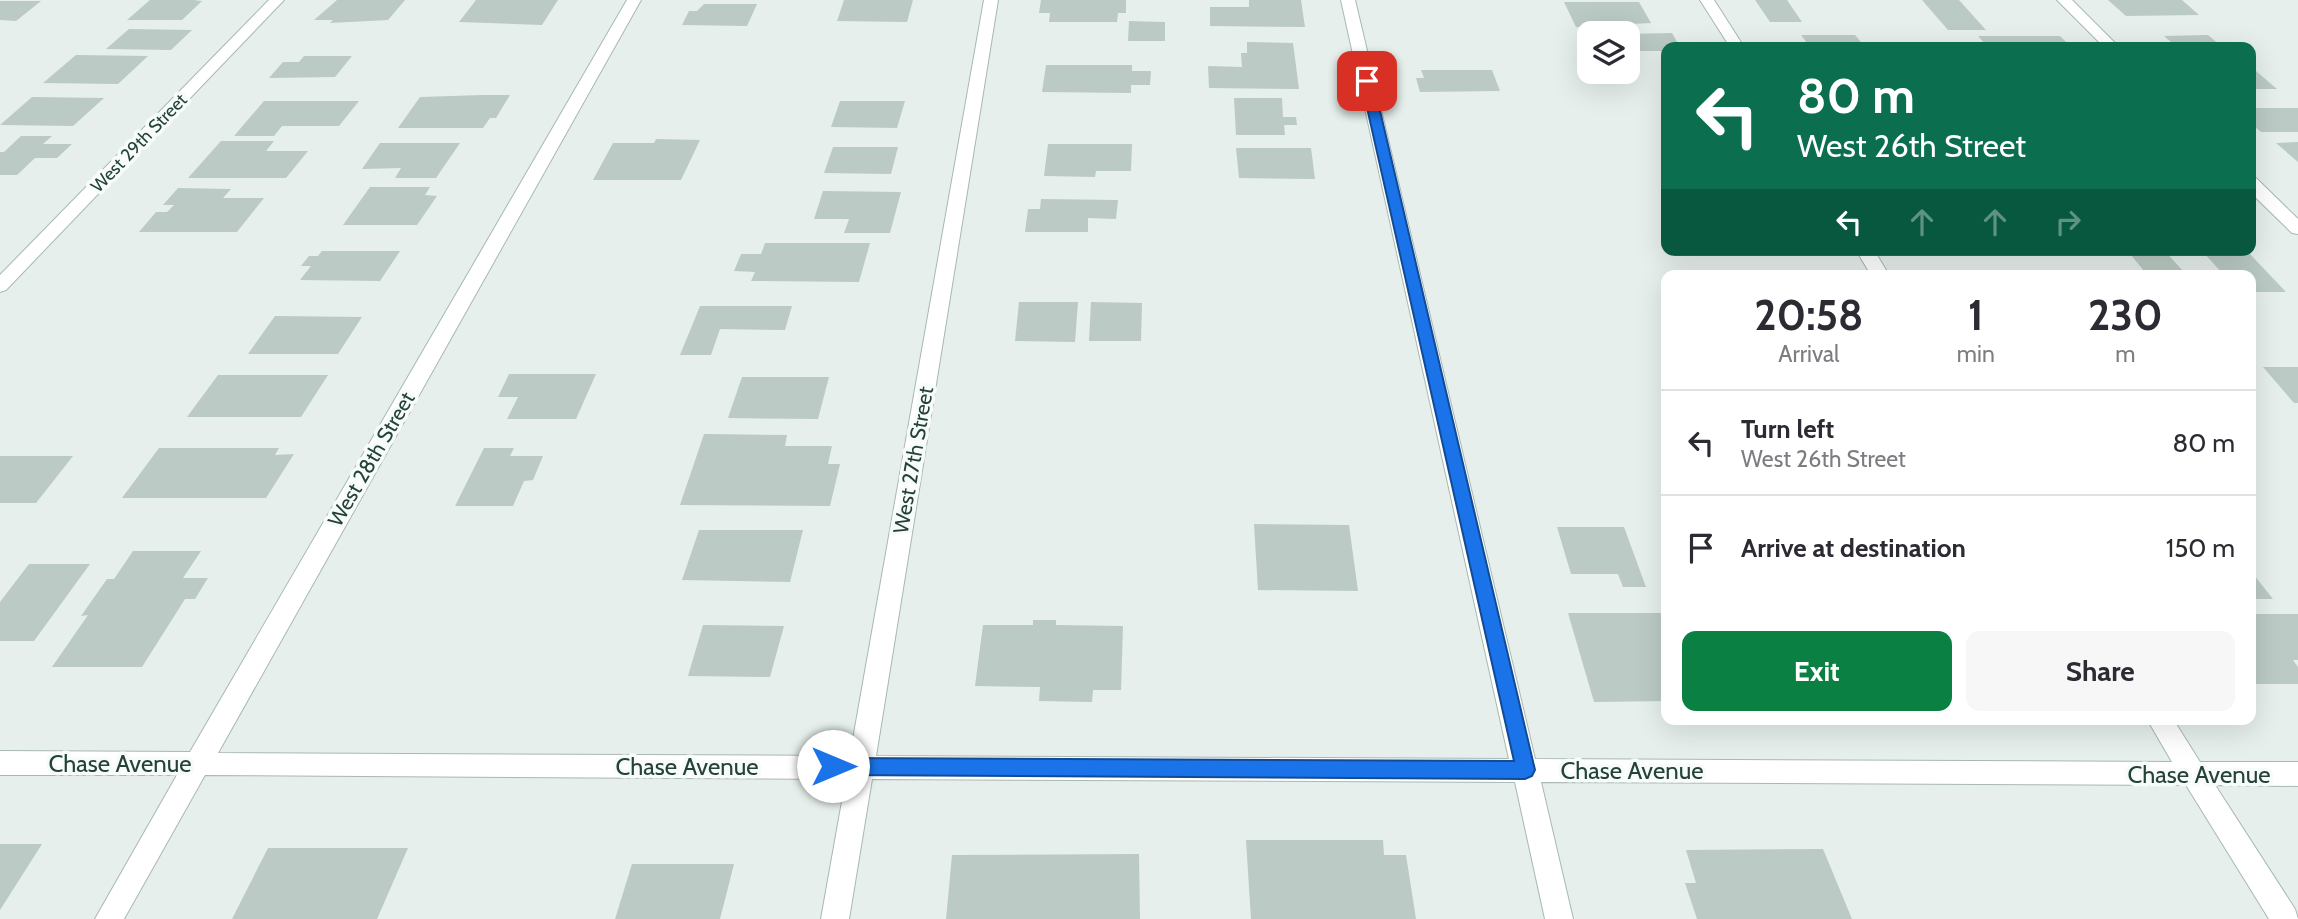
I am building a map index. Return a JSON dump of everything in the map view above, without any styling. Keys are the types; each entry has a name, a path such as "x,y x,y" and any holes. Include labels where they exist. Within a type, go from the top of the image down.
{"street":[{"name":"West 29th Street","path":"0,286 277,0"},
{"name":"West 28th Street","path":"109,919 634,0"},
{"name":"West 27th Street","path":"835,919 991,0"},
{"path":"1348,0 1559,919"},
{"path":"1707,0 1734,42"},
{"path":"2064,0 2107,42"},
{"path":"2256,189 2298,229"},
{"path":"2164,725 2285,919"},
{"name":"Chase Avenue","path":"0,763 2298,774"}],"building":[{"path":"150,0 202,1 182,20 127,20"},
{"path":"337,0 405,0 388,20 330,23 333,20 314,20"},
{"path":"476,0 558,0 542,25 459,22"},
{"path":"844,0 913,0 907,22 837,21"},
{"path":"1041,0 1126,0 1126,13 1118,13 1117,22 1049,22 1050,13 1039,13"},
{"path":"1249,0 1301,0 1305,27 1210,26 1210,7 1249,7"},
{"path":"1755,0 1787,0 1802,22 1770,22"},
{"path":"1922,0 1959,0 1986,30 1948,30"},
{"path":"2108,0 2182,0 2199,15 2126,16"},
{"path":"0,1 41,1 16,21 0,20"},
{"path":"1564,2 1639,2 1651,23 1577,21 1576,27"},
{"path":"704,4 757,4 747,26 682,25 689,11 697,11"},
{"path":"1129,21 1165,22 1165,41 1128,41"},
{"path":"129,29 192,30 171,50 106,49"},
{"path":"1672,33 1677,42 1661,42 1661,51 1640,51 1640,34"},
{"path":"1801,35 1855,35 1861,42 1806,42"},
{"path":"2208,35 2216,42 2171,42 2164,36"},
{"path":"1978,36 2060,36 2066,42 1983,42"},
{"path":"1247,42 1293,43 1299,89 1209,88 1208,66 1242,67 1241,53 1247,53"},
{"path":"76,55 148,56 118,84 43,83"},
{"path":"304,56 352,56 335,77 269,78 283,62 299,62"},
{"path":"1046,65 1132,65 1132,71 1151,71 1150,85 1131,85 1131,93 1042,92"},
{"path":"1421,70 1492,70 1500,91 1420,92 1416,78 1424,78"},
{"path":"2256,71 2277,89 2256,89"},
{"path":"510,95 496,118 490,118 483,128 398,128 420,97"},
{"path":"32,97 104,98 73,126 0,125"},
{"path":"1234,98 1282,98 1283,117 1296,117 1297,125 1284,125 1285,135 1236,135"},
{"path":"264,101 359,101 339,126 282,126 274,136 234,136"},
{"path":"840,101 905,101 897,128 831,127"},
{"path":"2256,108 2298,108 2298,132 2261,132 2256,128"},
{"path":"21,136 52,136 43,144 72,144 57,158 35,158 17,175 0,175 0,152 4,152"},
{"path":"656,139 700,140 681,180 593,180 613,143 654,143"},
{"path":"221,141 274,141 266,151 308,151 286,178 188,178"},
{"path":"2298,142 2298,162 2276,143"},
{"path":"380,143 460,143 436,178 395,178 401,168 362,169"},
{"path":"1048,144 1132,144 1131,171 1096,171 1095,177 1044,176"},
{"path":"833,147 898,147 891,174 824,173"},
{"path":"1236,148 1311,148 1315,179 1239,178"},
{"path":"370,187 430,187 425,195 437,196 417,225 343,225"},
{"path":"178,188 231,189 223,198 264,198 237,232 139,232 156,212 167,212 174,205 163,205"},
{"path":"823,191 901,192 890,233 844,233 849,219 814,219"},
{"path":"1041,199 1118,200 1116,219 1088,218 1088,232 1025,232 1028,209 1040,209"},
{"path":"765,243 870,243 859,282 751,281 755,272 734,271 741,254 761,254"},
{"path":"322,251 400,251 380,281 300,280 311,266 301,266 309,256 318,256"},
{"path":"2132,256 2169,256 2182,270 2143,270"},
{"path":"2207,256 2252,256 2286,292 2256,292 2256,270 2219,270"},
{"path":"1019,302 1078,302 1075,342 1015,341"},
{"path":"1091,302 1142,303 1141,341 1089,341"},
{"path":"700,306 792,306 785,330 720,329 711,355 680,355"},
{"path":"275,316 362,317 338,354 248,354"},
{"path":"2263,367 2298,367 2298,403 2294,403"},
{"path":"509,374 596,374 576,419 507,419 518,397 498,397"},
{"path":"218,375 328,375 301,417 187,417"},
{"path":"742,377 829,377 818,419 728,418"},
{"path":"704,434 787,435 785,446 832,446 828,464 840,464 830,506 680,505"},
{"path":"159,448 279,448 275,455 294,454 266,498 122,498"},
{"path":"484,448 514,448 510,456 543,456 533,480 524,481 513,506 455,506"},
{"path":"0,456 73,456 36,503 0,503"},
{"path":"1254,524 1349,525 1358,591 1258,590"},
{"path":"1557,527 1624,527 1646,587 1623,587 1618,574 1571,574"},
{"path":"699,530 803,530 790,582 682,580"},
{"path":"133,551 201,551 183,578 208,578 195,599 185,599 142,667 52,667 88,615 81,616 107,579 114,579"},
{"path":"29,564 90,564 34,641 0,641 0,602"},
{"path":"2256,578 2273,599 2256,599"},
{"path":"1568,613 1661,613 1661,701 1594,702"},
{"path":"2256,614 2298,614 2298,660 2293,660 2298,667 2298,684 2256,684"},
{"path":"1033,620 1056,620 1056,625 1123,626 1121,690 1093,690 1092,702 1039,701 1040,687 975,686 983,625 1033,625"},
{"path":"703,625 784,626 770,677 688,676"},
{"path":"1246,840 1383,840 1384,855 1406,855 1416,919 1251,919"},
{"path":"0,844 42,844 0,910"},
{"path":"268,848 408,848 377,919 232,919"},
{"path":"1823,849 1852,919 1697,919 1685,883 1696,883 1686,850"},
{"path":"1139,854 1140,919 946,919 952,855"},
{"path":"632,864 734,864 720,919 615,919"}],"route":[{"path":"833,766 1525,770 1367,81"}]}
